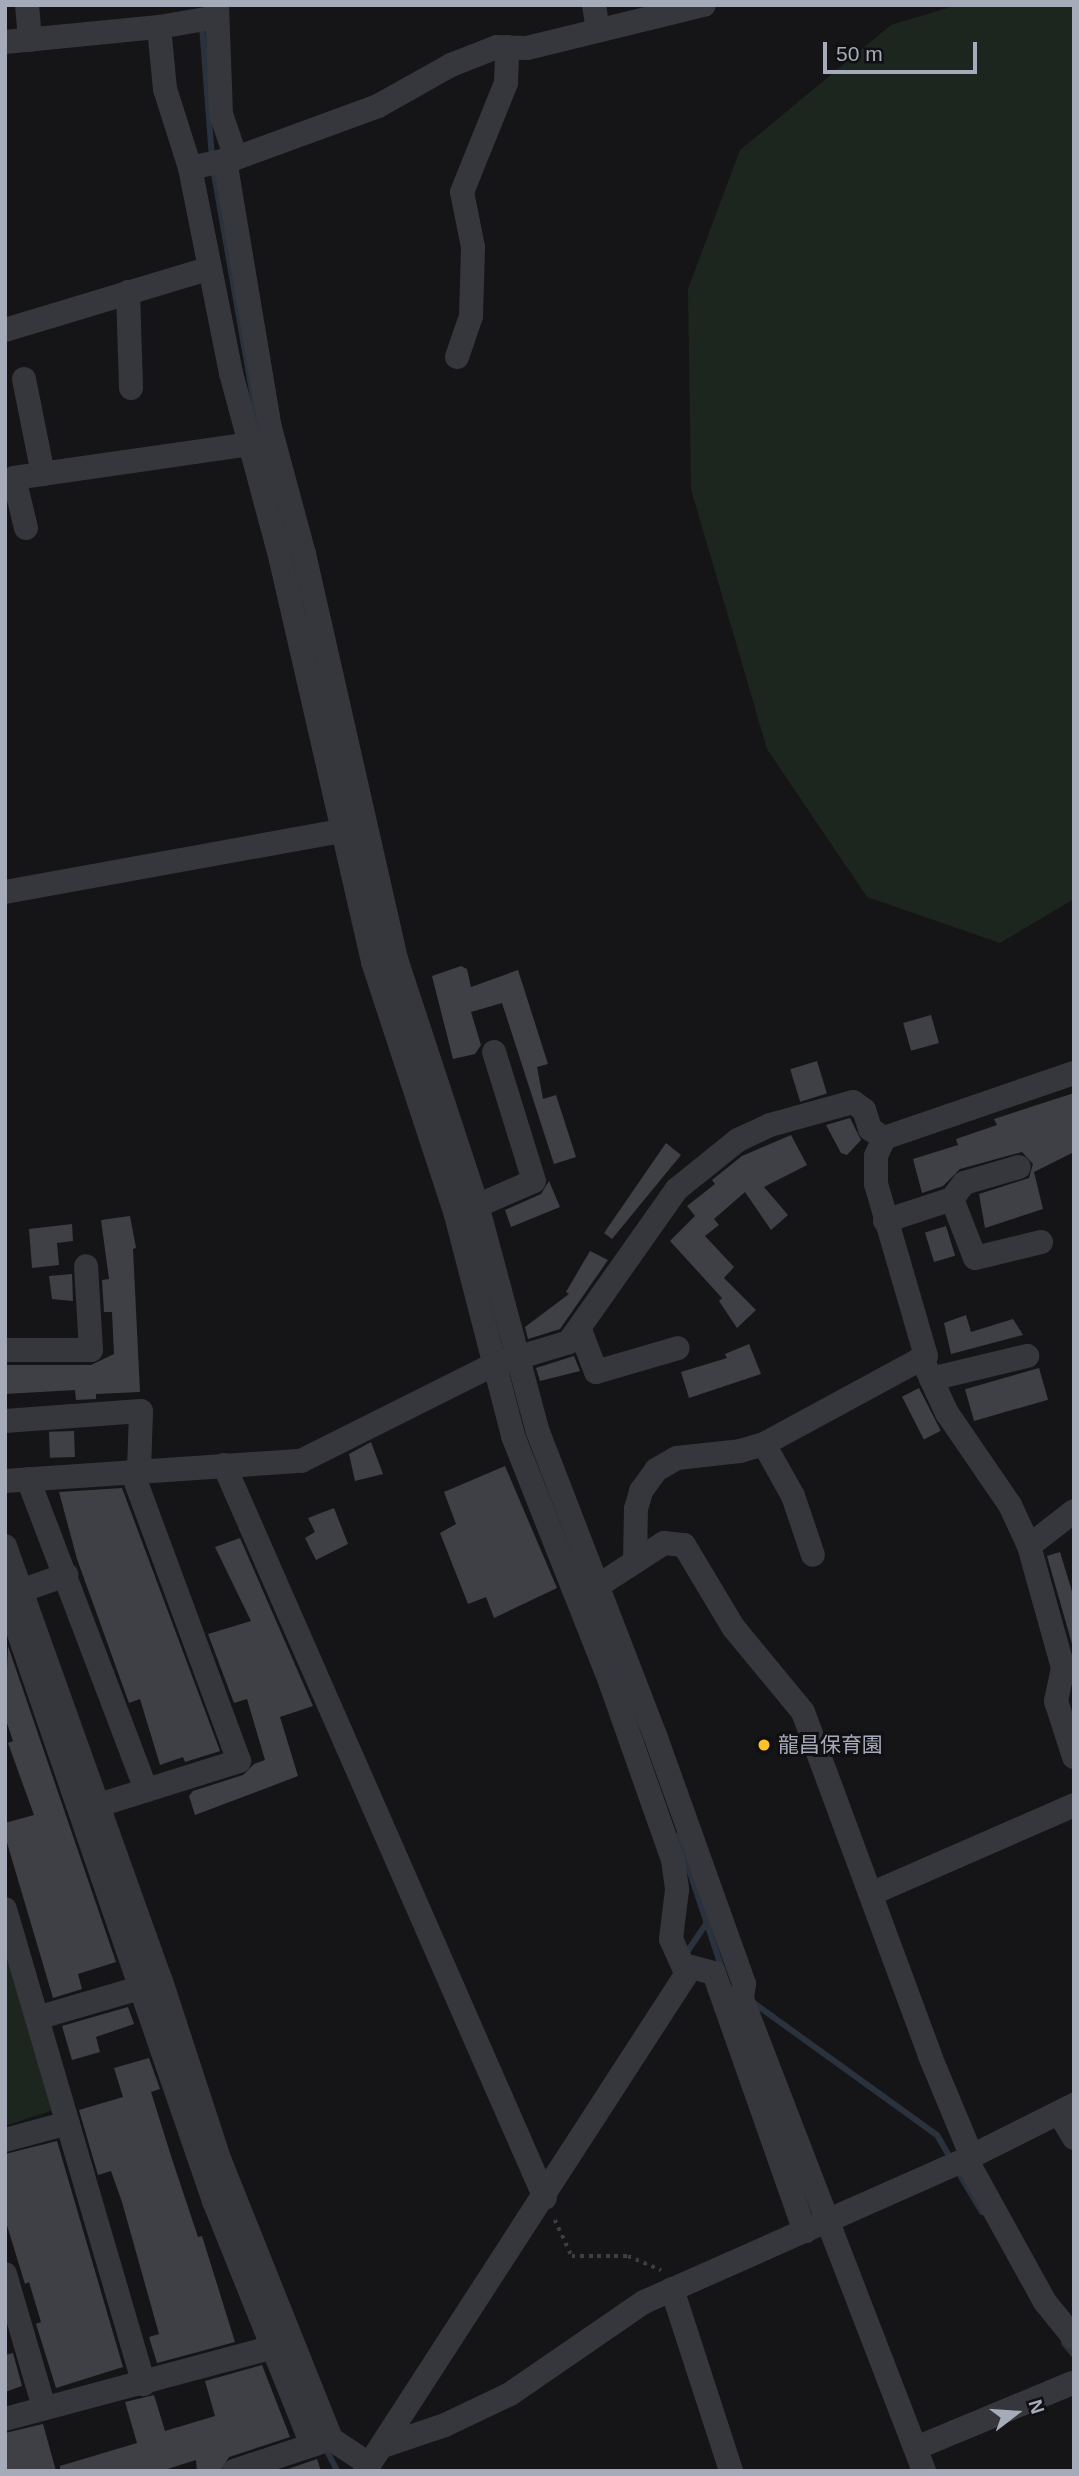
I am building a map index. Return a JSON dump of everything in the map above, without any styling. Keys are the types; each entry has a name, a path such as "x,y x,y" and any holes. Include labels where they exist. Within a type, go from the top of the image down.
{"street":[{"path":"27,5 30,40"},
{"path":"215,163 378,106 451,65 507,47 527,48 596,17 704,5"},
{"path":"5,42 159,27 209,15 221,114 215,163 210,268 342,831 467,1210 506,1361 513,1436 589,1593 818,2226 920,2459 1072,2383"},
{"path":"159,27 165,89 215,163 270,428 304,554 385,961"},
{"path":"457,357 471,317 474,247 462,192 506,83 507,47"},
{"path":"5,330 210,268"},
{"path":"128,292 131,388"},
{"path":"23,379 43,474"},
{"path":"26,528 14,478 250,444"},
{"path":"5,892 342,831"},
{"path":"467,1210 534,1181 495,1052"},
{"path":"1074,1073 884,1138 876,1156 876,1184 885,1221 926,1346 927,1369 947,1413 1010,1504 1029,1546 1063,1668 1056,1701 1074,1757"},
{"path":"146,1790 66,1575 17,1480 301,1461 506,1361 569,1342 677,1189 738,1140 770,1125 853,1102 864,1110 870,1129 884,1138"},
{"path":"885,1221 953,1199 964,1184 1020,1167"},
{"path":"953,1199 975,1258 1041,1242"},
{"path":"5,1350 91,1350 86,1266"},
{"path":"580,1330 596,1373 678,1349"},
{"path":"635,1560 636,1508 641,1491 656,1470 677,1458 740,1451 764,1444 927,1369 1027,1356"},
{"path":"5,1421 141,1410 136,1471 239,1761 99,1805"},
{"path":"764,1444 793,1496 813,1555"},
{"path":"224,1465 541,2188"},
{"path":"1029,1546 1074,1511"},
{"path":"589,1593 664,1543 684,1545 733,1627 803,1712 873,1893 930,2056 961,2162 1045,2302 1074,2338"},
{"path":"5,1546 26,1645 214,2201 272,2347 322,2442 363,2462 386,2445 445,2425 510,2393 644,2302 961,2162 1066,2109 1074,2138"},
{"path":"14,1591 66,1575"},
{"path":"386,2445 541,2188 679,1990 682,1966 671,1939 677,1890 673,1860 589,1593"},
{"path":"26,1645 99,1805 220,2161 322,2442"},
{"path":"873,1893 1074,1805"},
{"path":"6,1915 144,2384"},
{"path":"682,1966 699,1965 725,1969 742,1995 818,2226"},
{"path":"37,2018 143,1987"},
{"path":"5,2140 68,2123"},
{"path":"5,2274 44,2407"},
{"path":"674,2288 731,2471"},
{"path":"5,2420 44,2407 144,2384 272,2347"},
{"path":"234,2471 322,2442"}],"path":[{"path":"541,2188 572,2256 628,2256 651,2263 674,2288"}],"shaded area":[{"path":"957,5 1074,5 1074,899 1000,943 867,897 767,749 691,489 688,289 740,150 891,25"},
{"path":"5,1943 53,2110 5,2126"}],"building":[{"path":"461,966 467,969 471,987 518,970 548,1064 537,1067 543,1099 556,1095 576,1157 554,1164 502,1003 471,1012 481,1045 475,1054 453,1059 432,976"},
{"path":"931,1015 939,1043 911,1051 903,1023"},
{"path":"817,1061 827,1094 800,1102 790,1069"},
{"path":"1074,1093 1074,1152 1034,1172 1043,1209 985,1228 979,1194 1029,1178 1033,1164 1022,1152 960,1169 943,1186 922,1193 913,1159 958,1145 956,1139 997,1125 994,1119"},
{"path":"850,1118 861,1140 847,1155 841,1153 826,1125"},
{"path":"791,1135 807,1165 764,1187 788,1215 771,1230 745,1192 714,1219 719,1225 705,1236 734,1267 724,1278 756,1310 737,1328 719,1301 722,1298 670,1241 695,1216 687,1206 715,1184 712,1180 742,1156"},
{"path":"666,1143 681,1155 612,1239 604,1233"},
{"path":"549,1181 560,1207 511,1227 505,1210 541,1194"},
{"path":"130,1216 136,1248 133,1249 140,1392 96,1394 96,1399 76,1400 75,1390 5,1394 5,1365 91,1365 114,1354 112,1312 104,1312 102,1280 109,1279 101,1220"},
{"path":"72,1224 73,1241 57,1243 59,1265 32,1268 29,1229"},
{"path":"946,1226 955,1256 934,1262 925,1232"},
{"path":"590,1251 608,1260 560,1329 528,1339 525,1327 569,1294 566,1292"},
{"path":"72,1274 73,1301 52,1299 49,1276"},
{"path":"966,1315 971,1332 1013,1319 1023,1335 951,1354 944,1323"},
{"path":"749,1344 761,1374 689,1398 681,1372 727,1358 725,1354"},
{"path":"574,1356 580,1371 540,1381 536,1368"},
{"path":"1039,1368 1048,1400 974,1421 965,1389"},
{"path":"919,1388 941,1431 924,1439 902,1397"},
{"path":"74,1431 75,1457 50,1458 49,1432"},
{"path":"371,1442 383,1474 355,1481 349,1454"},
{"path":"505,1466 557,1588 494,1618 486,1597 468,1604 440,1533 456,1524 444,1492"},
{"path":"122,1488 220,1751 185,1762 183,1757 160,1765 140,1699 129,1703 77,1559 59,1492"},
{"path":"334,1508 348,1544 316,1560 305,1538 315,1532 308,1518"},
{"path":"240,1538 313,1706 280,1717 298,1776 195,1815 189,1796 193,1791 243,1775 254,1764 265,1760 247,1699 234,1703 208,1634 251,1621 215,1547"},
{"path":"1060,1552 1074,1598 1074,1651 1047,1556"},
{"path":"8,1646 116,1962 78,1974 82,1989 53,1998 5,1836 5,1823 34,1815 8,1743 13,1741 5,1717"},
{"path":"128,2007 134,2024 96,2037 100,2052 72,2060 62,2026"},
{"path":"149,2058 160,2089 151,2092 198,2237 202,2236 235,2342 157,2363 149,2337 159,2334 122,2202 111,2171 98,2175 79,2110 123,2097 114,2068"},
{"path":"57,2141 123,2367 56,2388 36,2324 41,2322 29,2282 25,2284 5,2219 5,2154"},
{"path":"13,2353 22,2386 5,2392 5,2355"},
{"path":"262,2365 290,2437 229,2457 220,2471 197,2471 196,2460 161,2471 60,2471 60,2466 137,2443 125,2402 154,2395 165,2431 215,2416 205,2381"},
{"path":"43,2424 56,2471 5,2471 5,2433"},
{"path":"317,2459 321,2471 282,2471"}],"waterway":[{"path":"202,25 212,157"},
{"path":"213,168 257,419"},
{"path":"678,1836 722,1969"},
{"path":"685,1955 707,1922"},
{"path":"751,2001 937,2135 952,2161"},
{"path":"957,2170 982,2212"},
{"path":"1064,2343 1074,2355"},
{"path":"325,2447 337,2471"}],"place":[{"name":"龍昌保育園","path":"764,1745"}]}
